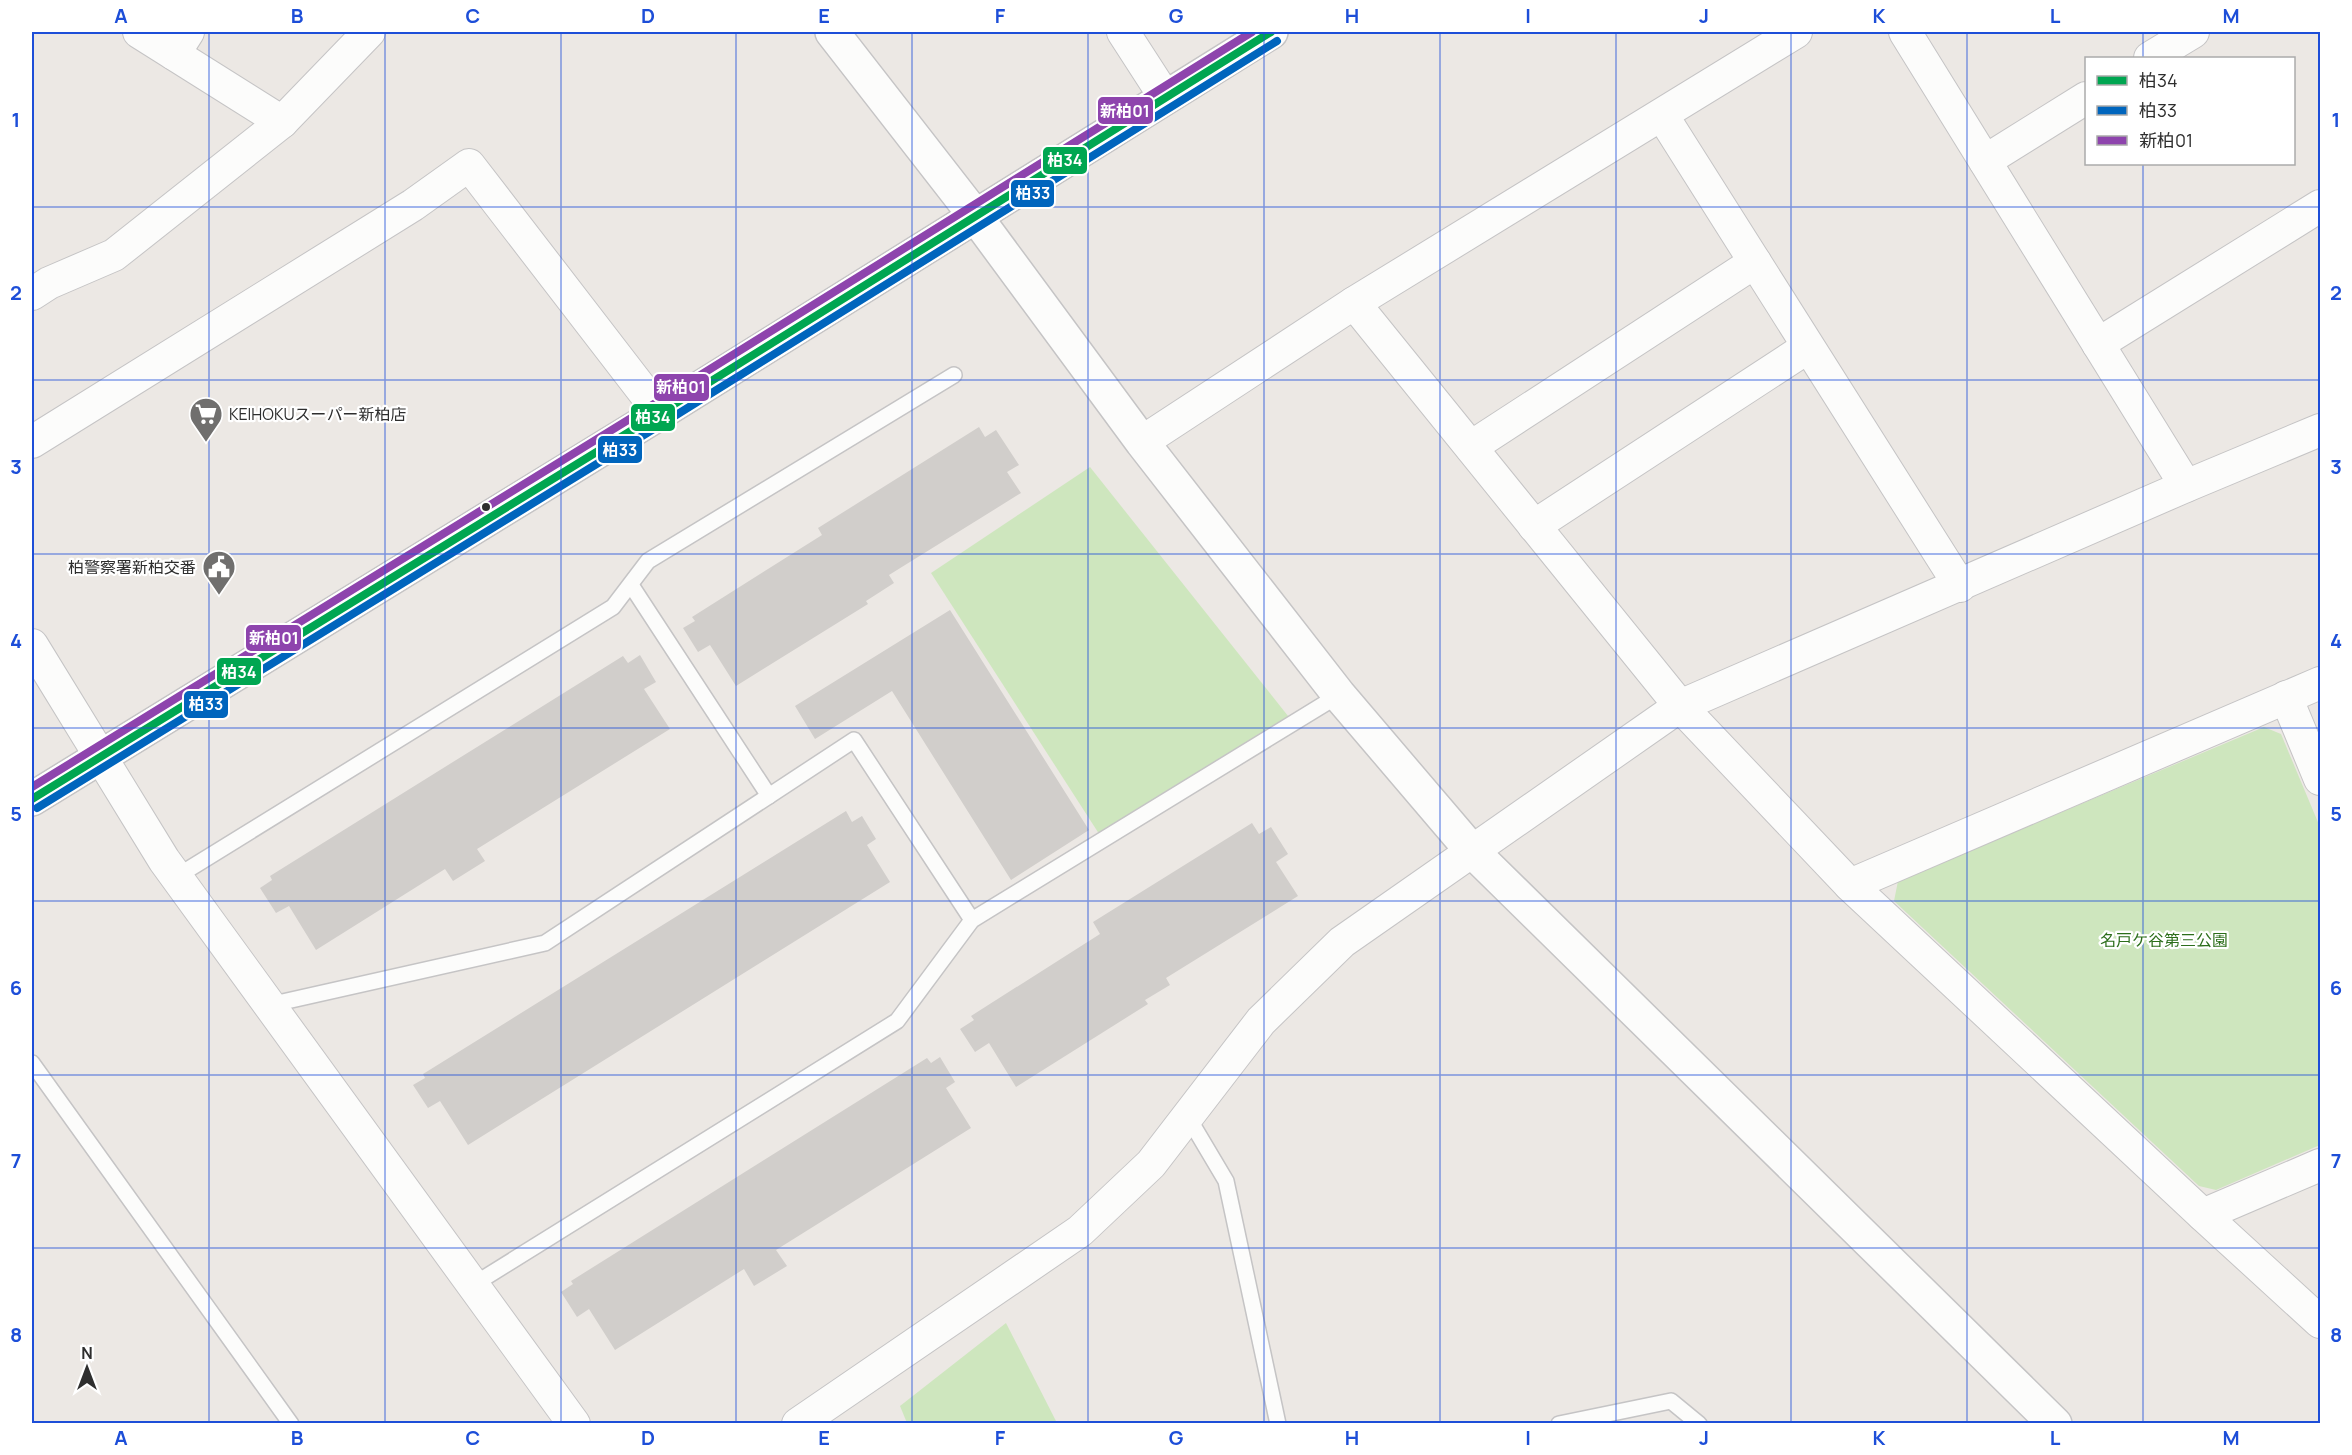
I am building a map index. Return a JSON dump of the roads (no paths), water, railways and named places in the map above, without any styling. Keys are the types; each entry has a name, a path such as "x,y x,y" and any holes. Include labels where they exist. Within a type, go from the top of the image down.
{"street":[{"path":"139,32 181,43 282,122"},
{"path":"32,294 49,283 114,255 282,122 369,32"},
{"path":"832,32 976,217 1142,442 1340,695 1472,851 2055,1424"},
{"path":"1123,32 1165,97"},
{"path":"32,799 660,413 1271,32"},
{"path":"1142,442 1354,303 1796,32"},
{"path":"1905,32 2186,486"},
{"path":"2152,57 2193,32"},
{"path":"1985,161 2085,99"},
{"path":"1662,115 1960,586"},
{"path":"32,442 413,205 469,165 660,413"},
{"path":"2097,344 2320,206"},
{"path":"1471,447 1755,262"},
{"path":"1354,303 1680,706 1850,885 2320,1322"},
{"path":"1534,526 1809,347"},
{"path":"798,1424 1080,1231 1151,1164 1262,1021 1342,942 1680,706 2320,430"},
{"path":"32,645 176,877 574,1424"},
{"path":"1850,885 2320,683"},
{"path":"2286,697 2320,778"},
{"path":"2203,1215 2320,1165"}],"lane":[{"path":"176,877 614,607 648,561 954,375"},
{"path":"631,585 770,796"},
{"path":"473,1285 897,1021 972,920 1340,695"},
{"path":"269,1005 544,943 854,740 972,920"},
{"path":"32,1063 291,1424"},
{"path":"1188,1117 1226,1181 1278,1424"},
{"path":"1559,1424 1671,1401 1699,1424"}],"place":[{"name":"KEIHOKUスーパー新柏店","path":"206,443"},
{"name":"柏警察署新柏交番","path":"219,596"}],"park label":[{"name":"名戸ケ谷第三公園","path":"2164,940"}]}
